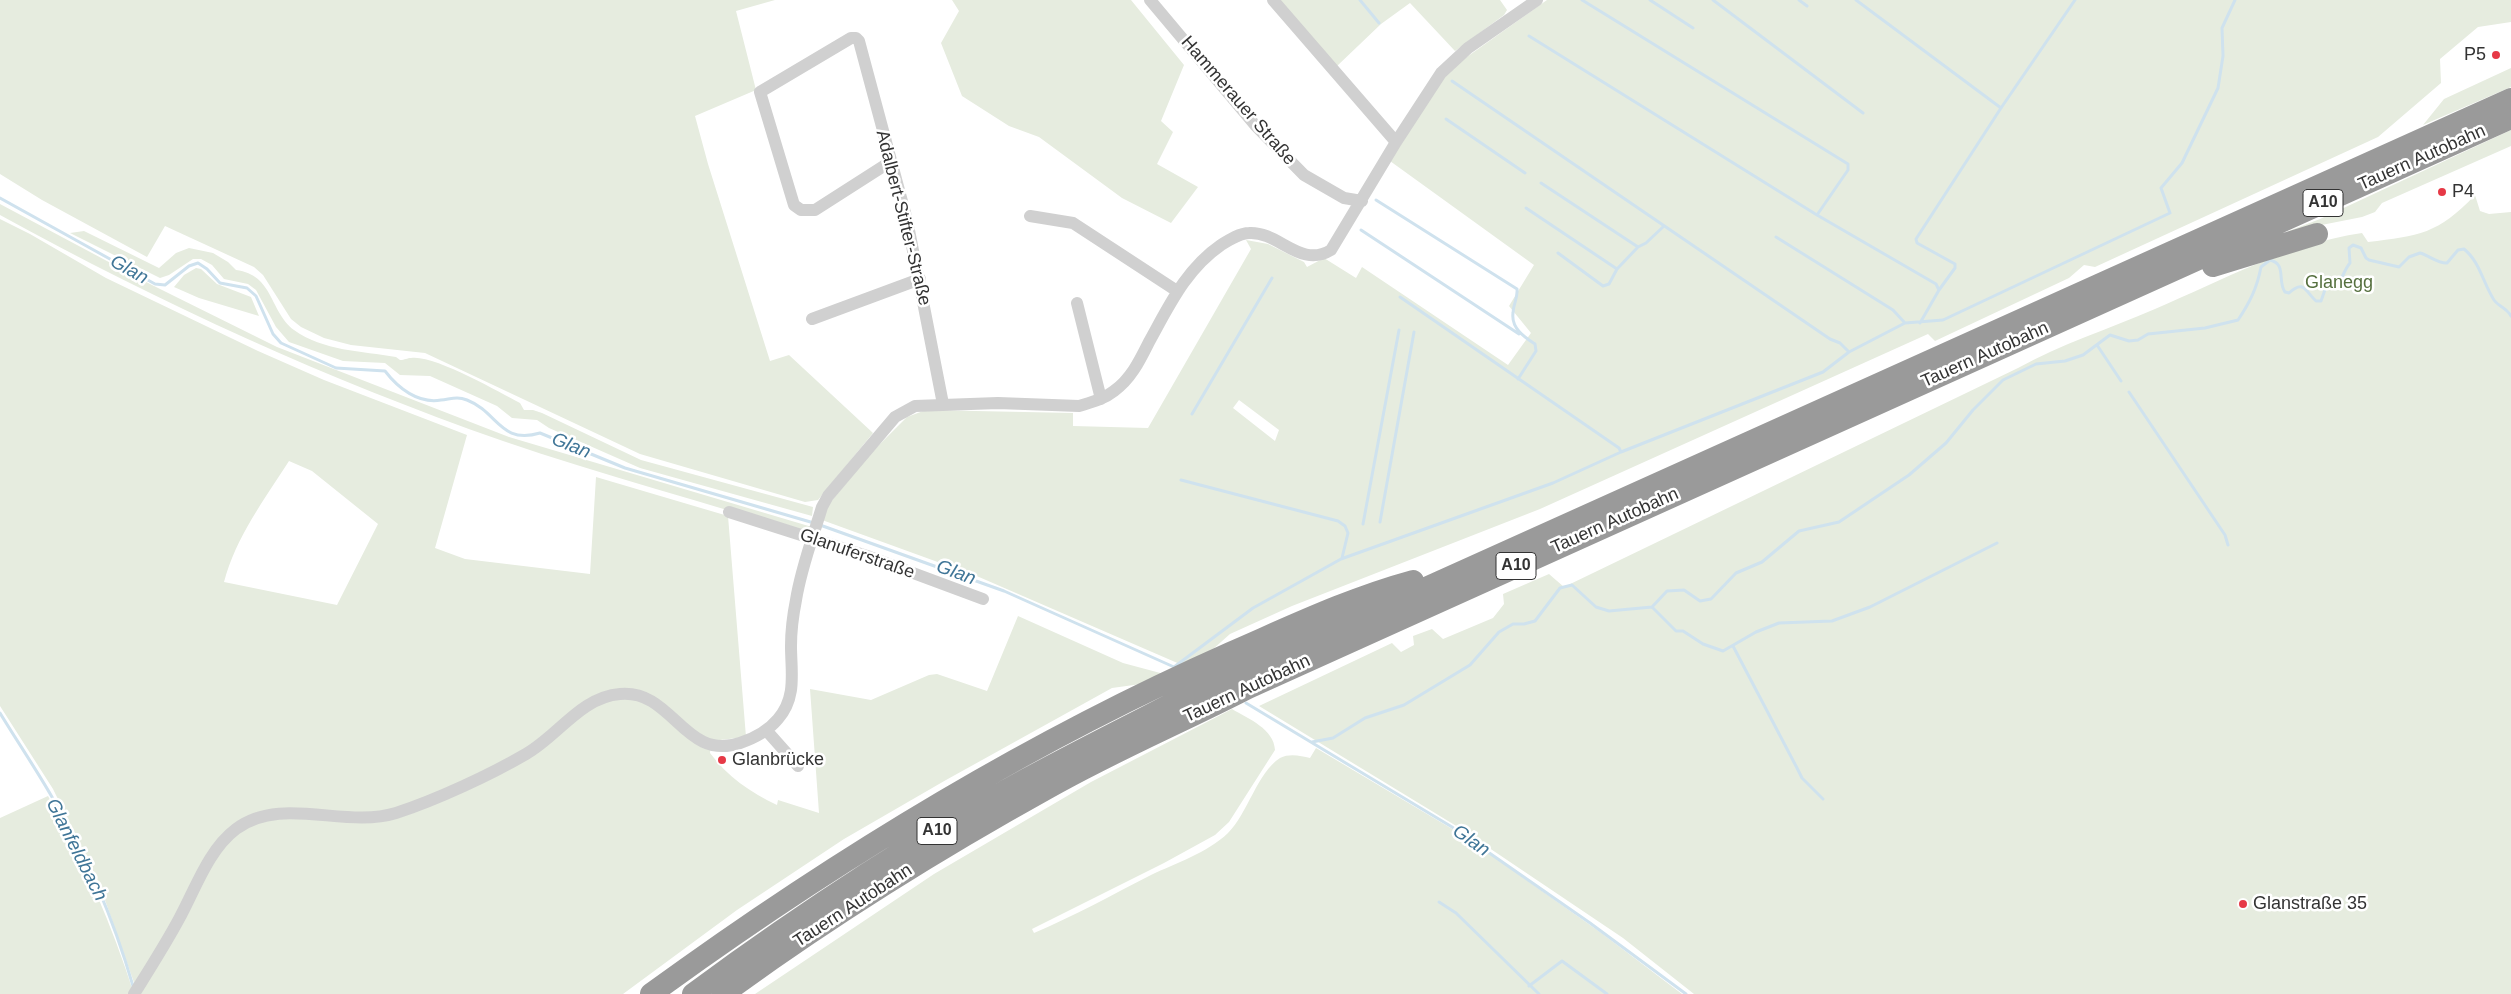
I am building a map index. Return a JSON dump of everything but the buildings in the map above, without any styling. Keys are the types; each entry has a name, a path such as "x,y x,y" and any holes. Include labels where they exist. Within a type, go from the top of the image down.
{"highway":[{"name":"Tauern Autobahn","path":"1477,564 2362,161 2511,99"},
{"name":"Tauern Autobahn","path":"723,994 838,914 931,856 1057,783 1122,748 1248,688 2511,118"},
{"path":"2135,288 2148,291 2194,272 2317,234"},
{"path":"651,994 737,931 890,832 991,773 1202,665 1376,591 1477,564"},
{"name":"A10","path":"693,994 847,886 1026,779 1226,677 1477,564"}],"street":[{"name":"Hammerauer Straße","path":"1150,0 1255,125 1304,175 1344,198 1362,202"},
{"path":"1273,0 1396,142"},
{"path":"137,989 174,928 213,854 227,837 250,822 294,814 369,818 384,816 408,808 526,754 584,709 610,695 629,694 652,700 690,734 712,746 732,746 752,739 766,730 779,718 789,702 792,691 792,629 798,591 822,506 828,496 895,417 915,406 944,404 1079,406 1101,400 1123,384 1137,365 1177,291 1210,253 1222,244 1248,233 1262,236 1307,255 1325,254 1337,244 1396,142 1441,73 1468,48 1537,0"},
{"name":"Adalbert-Stifter-Straße","path":"890,162 816,210 801,210 794,205 760,92 851,38 856,38 859,41 907,220 944,404"},
{"path":"1030,216 1073,223 1177,291"},
{"path":"812,320 920,279"},
{"path":"1076,303 1101,400"},
{"name":"Glanuferstraße","path":"729,512 813,537 984,599"},
{"path":"766,730 798,766"}],"green space":[{"path":"0,0 775,0 736,11 756,90 695,116 708,164 770,361 789,355 873,433 818,500 805,502 640,454 425,353 351,345 324,338 301,327 291,319 263,275 254,267 165,226 147,257 42,200 0,174"},
{"path":"952,0 1131,0 1184,65 1161,121 1173,132 1157,164 1198,187 1171,223 1122,198 1039,137 1009,126 962,96 941,43 959,11"},
{"path":"1278,0 1500,0 1507,10 1504,15 1455,51 1410,3 1381,24 1336,67"},
{"path":"1547,0 2511,0 2511,22 2478,27 2440,59 2441,83 2378,137 2095,267 2084,265 2069,278 1935,341 1928,334 1540,509 1292,606 1230,634 1212,650 1182,665 979,577 822,520 824,510 870,454 907,417 926,410 1073,413 1073,426 1148,428 1251,249 1246,240 1268,244 1304,262 1307,267 1324,258 1356,278 1362,267 1508,365 1531,333 1509,306 1534,265 1390,161 1441,79 1457,64","holes":["1239,400 1279,430 1275,441 1233,408"]},
{"path":"2511,68 2511,87 2423,125 2444,99"},
{"path":"2511,130 2511,146 2382,203 2375,212 2362,217 2286,232 2320,219"},
{"name":"Glanegg","path":"2475,195 2480,211 2489,214 2511,212 2511,994 1694,994 1623,938 1458,827 1259,706 1392,643 1401,652 1414,645 1413,636 1432,629 1443,639 1493,618 1504,604 1503,594 1549,574 1564,587 2051,351 2155,309 2256,264 2308,245 2362,233 2368,242 2415,235 2427,231 2450,218"},
{"path":"0,204 152,285 277,347 509,437 812,527 809,536 541,454 373,392 184,310 122,279 0,215"},
{"path":"0,219 106,278 258,351 324,380 467,435 435,548 465,559 590,574 596,477 728,516 746,737 711,741 710,753 740,783 777,805 778,800 819,813 810,689 871,700 929,675 937,674 987,691 1018,616 1123,663 1164,674 1141,684 1112,688 844,839 737,910 623,994 138,994 99,883 53,789 0,706","holes":["289,461 312,471 378,524 337,605 224,582 229,565 243,534"]},
{"path":"84,231 159,268 176,253 189,248 213,253 228,262 236,270 248,273 258,279 286,322 305,337 343,349 396,357 400,360 421,358 434,362 466,375 520,403 524,410 542,413 641,460 813,507 812,516 640,468 549,428 537,420 512,418 497,406 430,376 400,375 385,363 343,361 289,342 276,327 256,290 248,284 224,279 212,265 201,259 193,259 169,275 160,278 70,233"},
{"path":"196,268 201,269 217,284 251,297 259,316 199,298 174,287 184,275"},
{"path":"1232,709 1260,725 1270,736 1275,750 1229,822 1215,835 1164,863 1032,929 1034,933 1211,846 1235,825 1265,773 1272,765 1280,758 1288,756 1295,755 1310,758 1316,748 1464,836 1600,932 1682,994 755,994 934,874 1091,782"},
{"path":"48,796 74,844 96,893 134,994 0,994 0,818"}],"waterway":[{"path":"1360,0 1379,23"},
{"path":"1582,0 1848,164 1848,170 1817,215"},
{"path":"1650,0 1693,28"},
{"path":"1713,0 1863,113"},
{"path":"1799,0 1807,6"},
{"path":"1856,0 2001,108"},
{"path":"1920,323 1939,290 1955,268 1955,264 1917,243 1916,239 2001,108 2075,0"},
{"path":"820,525 1004,591 1174,667 1253,608 1341,559 1553,483 1621,452 1823,372 1849,352 1905,323 1943,320 2170,213 2161,188 2182,163 2218,88 2223,56 2222,28 2235,0"},
{"path":"1529,36 1817,215 1936,284 1939,290"},
{"path":"1452,81 1830,339 1840,343 1849,352"},
{"path":"1446,119 1525,173"},
{"path":"1541,183 1638,247"},
{"name":"Glan","path":"0,198 155,284 165,285 189,266 198,263 207,269 220,283 247,288 256,296 273,334 281,343 336,368 385,371 402,389 424,400 433,401 457,398 467,400 486,412 500,426 516,435 527,436 540,433 625,468 814,523"},
{"path":"1376,200 1517,289 1513,310 1514,323 1516,328 1535,344 1536,351 1518,379"},
{"path":"1526,208 1617,269"},
{"path":"1558,253 1603,286 1609,284 1617,269 1638,247 1646,243 1664,226"},
{"path":"1361,230 1519,334"},
{"path":"1776,237 1893,310 1905,323"},
{"path":"1652,607 1667,591 1684,590 1700,601 1711,599 1736,573 1762,562 1799,531 1839,522 1909,475 1946,443 1973,410 2003,380 2036,364 2065,361 2083,355 2110,335 2129,341 2138,340 2148,334 2205,328 2238,320 2252,295 2261,267 2270,260 2275,262 2280,269 2285,292 2289,293 2301,287 2307,290 2316,301 2321,301 2327,284 2337,285 2341,280 2350,263 2349,248 2353,245 2361,248 2369,260 2399,267 2409,257 2420,253 2447,263 2458,250 2464,249 2478,266 2494,300 2511,316"},
{"path":"1192,414 1272,278"},
{"path":"1400,297 1619,448 1621,452"},
{"path":"1363,524 1399,330"},
{"path":"1380,522 1414,332"},
{"path":"2097,345 2121,381"},
{"path":"2129,392 2225,535 2228,545"},
{"path":"1181,480 1338,521 1345,526 1348,533 1342,558"},
{"path":"1312,742 1333,738 1365,718 1404,705 1470,665 1499,632 1513,624 1535,621 1560,588 1572,585 1596,607 1609,611 1652,607 1676,631 1683,631 1703,644 1723,651 1756,632 1779,623 1832,621 1870,607 1997,543"},
{"path":"1733,646 1802,778 1823,799"},
{"name":"Glan","path":"1246,703 1452,827 1590,923 1686,994"},
{"name":"Glanfeldbach","path":"0,713 46,786 77,842 108,913 133,986"},
{"path":"1439,902 1456,913 1539,994"},
{"path":"1529,986 1562,961 1607,994"}],"place":[{"name":"P5","path":"2496,55"},
{"name":"P4","path":"2442,192"},
{"name":"Glanbrücke","path":"722,760"},
{"name":"Glanstraße 35","path":"2243,904"}]}
